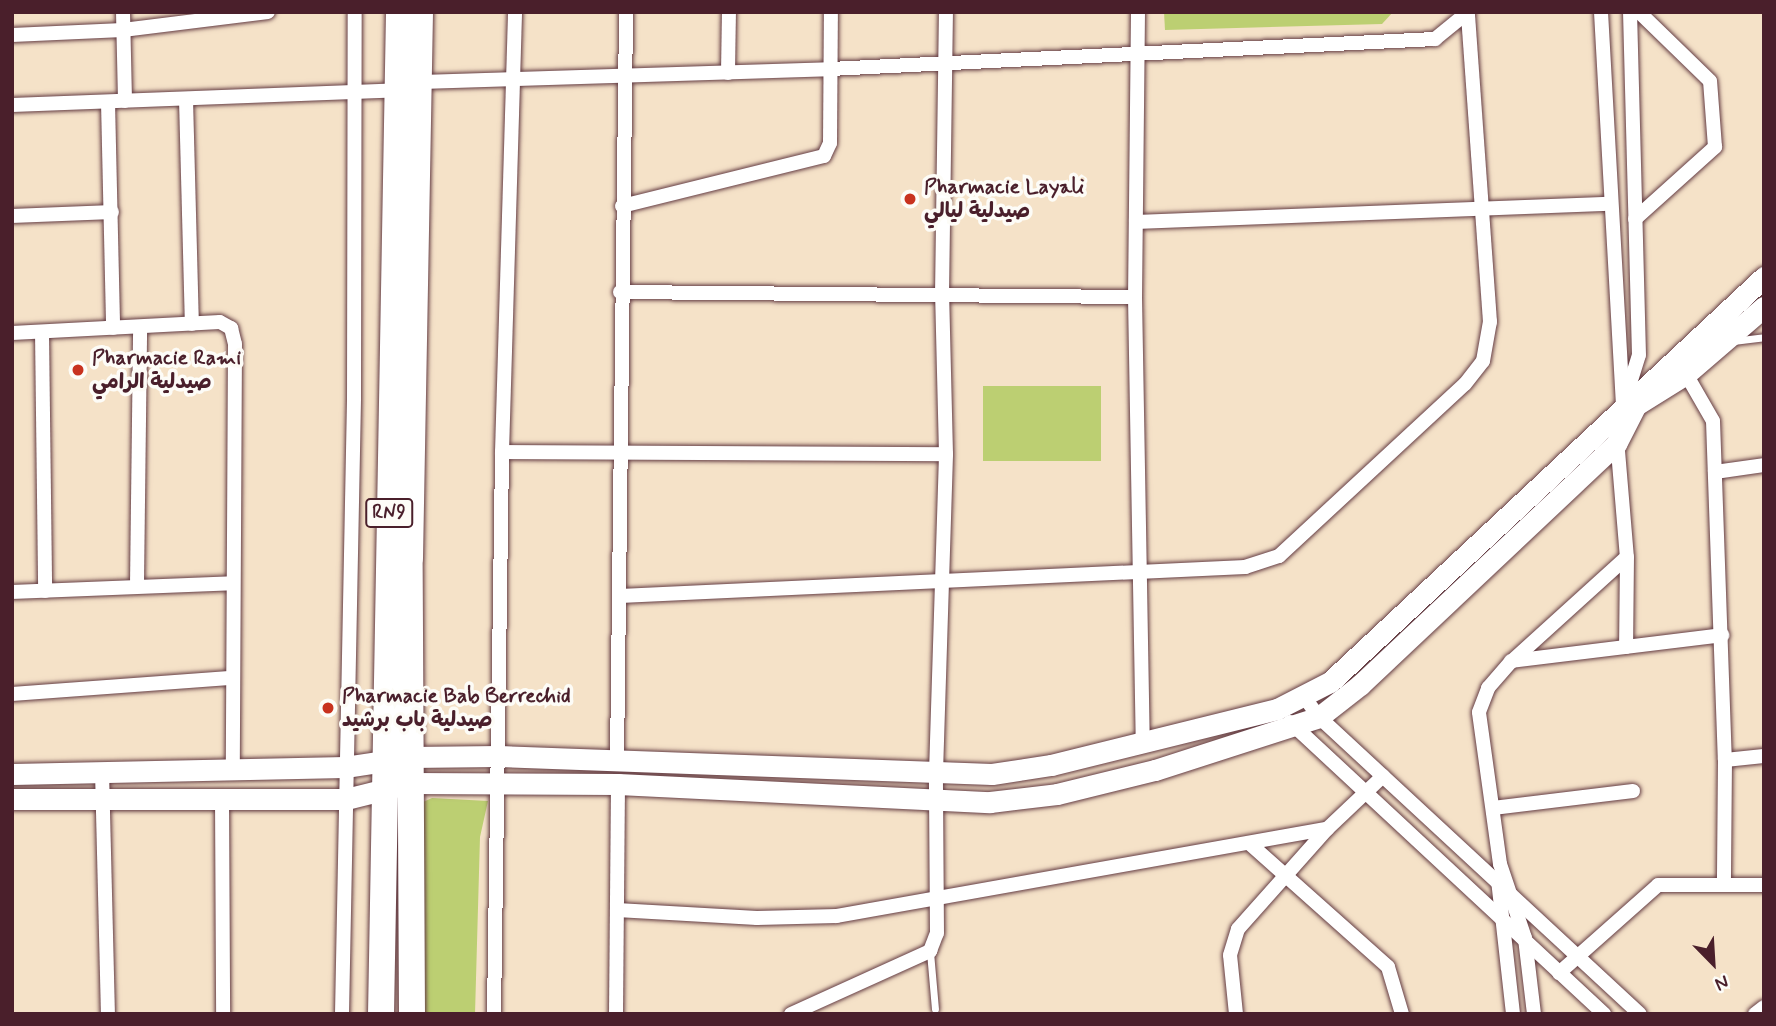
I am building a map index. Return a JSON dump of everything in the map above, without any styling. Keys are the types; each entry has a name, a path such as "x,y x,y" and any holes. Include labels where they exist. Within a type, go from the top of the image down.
{"highway":[{"name":"RN9","path":"399,12 410,86 412,1014"},
{"name":"RN9","path":"381,1014 383,760 410,86 420,12"}],"main road":[{"path":"12,774 233,767 345,767 410,757 499,756 936,773 1022,771 1277,709 1305,698 1339,673 1764,277"},
{"path":"12,799 104,796 346,799 383,787 410,783 498,787 618,784 936,802 1024,800 1057,794 1295,727 1319,717 1360,685 1616,444 1636,405 1686,374 1764,307"}],"street":[{"path":"122,12 125,101"},
{"path":"12,34 123,30 268,12"},
{"path":"342,1014 354,398 355,12"},
{"path":"494,1014 502,452 516,82 515,12"},
{"path":"617,761 620,596 618,451 626,12"},
{"path":"728,73 729,12"},
{"path":"622,206 824,156 830,143 831,12"},
{"path":"792,1014 930,951 937,933 936,773 946,454 942,295 946,12"},
{"path":"1138,12 1135,298 1143,743"},
{"path":"12,105 353,92 410,86 830,69 1435,39 1468,12"},
{"path":"620,596 1245,567 1279,556 1465,384 1483,361 1489,336 1468,12"},
{"path":"1601,12 1609,204 1623,406"},
{"path":"1626,647 1627,557 1616,444 1623,406 1639,355 1630,12"},
{"path":"1635,219 1715,147 1710,81 1639,12"},
{"path":"186,99 192,324"},
{"path":"108,102 113,328"},
{"path":"1136,222 1609,204"},
{"path":"12,216 112,212"},
{"path":"620,292 1135,298"},
{"path":"12,333 220,322 234,335 233,767"},
{"path":"137,584 140,328"},
{"path":"42,332 46,591"},
{"path":"1686,374 1711,413 1722,635 1724,884"},
{"path":"502,452 946,454"},
{"path":"1715,472 1764,465"},
{"path":"1513,1014 1500,916 1500,864 1479,712 1488,688 1511,662 1627,557"},
{"path":"12,593 137,584 232,583"},
{"path":"1511,662 1722,635"},
{"path":"12,694 232,678"},
{"path":"1305,698 1319,717 1640,1014"},
{"path":"1277,709 1604,1014"},
{"path":"1725,760 1764,756"},
{"path":"102,771 108,1014"},
{"path":"1236,1014 1232,940 1283,877 1327,829 1383,776"},
{"path":"616,1014 618,784"},
{"path":"1493,808 1633,791"},
{"path":"222,798 223,1014"},
{"path":"617,910 800,918 938,900 1327,829"},
{"path":"1249,842 1283,877 1388,967 1402,1014"},
{"path":"1500,864 1525,938 1534,1014"},
{"path":"1559,973 1653,888 1764,885"},
{"path":"1755,1014 1764,1007"}],"lane":[{"path":"1724,343 1764,337"},
{"path":"930,951 935,1009"}],"green space":[{"path":"1164,12 1393,12 1382,24 1165,30"},
{"path":"983,386 1101,386 1101,461 983,461"},
{"path":"432,798 488,801 480,837 475,1014 415,1014 423,802"}],"place":[{"name":"Pharmacie Layali صيدلية ليالي","path":"910,199"},
{"name":"Pharmacie Rami صيدلية الرامي","path":"78,370"},
{"name":"Pharmacie Bab Berrechid صيدلية باب برشيد","path":"328,708"}]}
